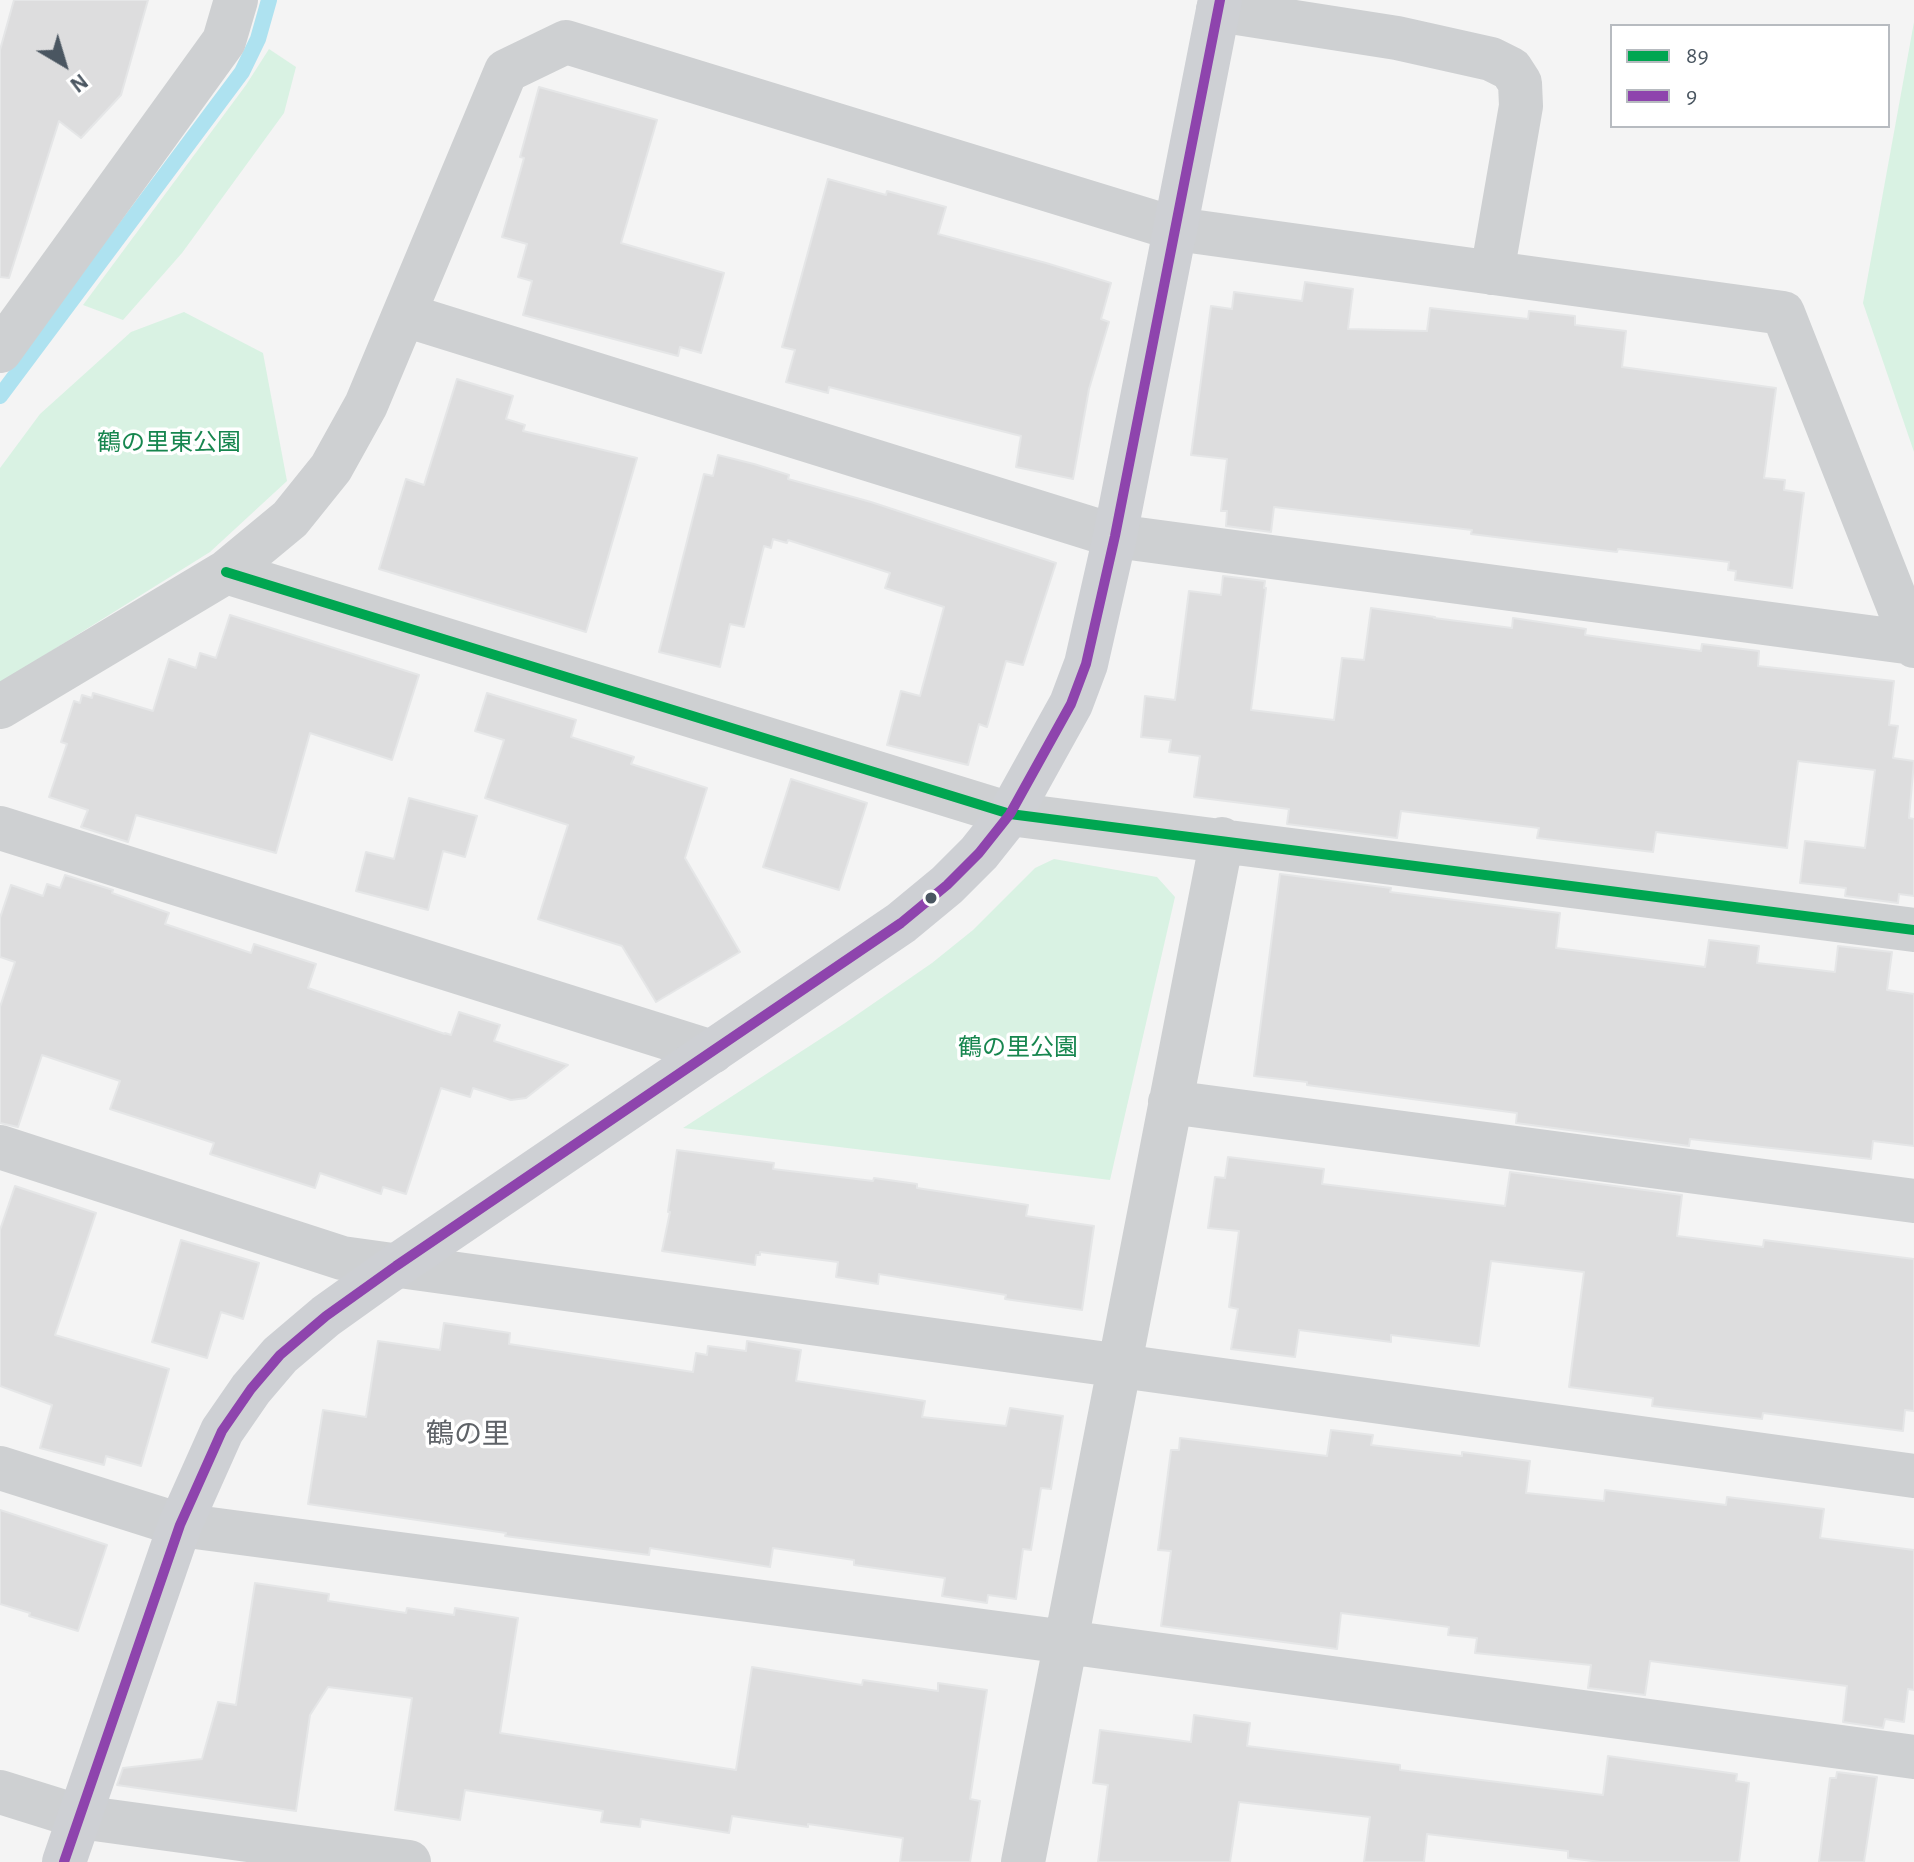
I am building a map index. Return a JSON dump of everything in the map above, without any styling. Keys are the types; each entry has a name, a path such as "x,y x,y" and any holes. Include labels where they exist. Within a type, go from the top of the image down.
{"street":[{"path":"0,351 224,41 236,0"},
{"path":"64,1862 180,1525 222,1431 251,1389 280,1355 315,1325 396,1266 901,923 947,885 979,853 1010,814 1071,704 1086,664 1115,536 1219,5 1397,38 1491,59 1511,69 1520,83 1521,106 1492,273"},
{"path":"0,707 226,572 290,519 331,468 366,405 506,71 566,42 1176,229 1783,313 1913,645 1115,536 405,315"},
{"path":"226,572 1010,814 1914,930"},
{"path":"0,828 712,1052"},
{"path":"1023,1862 1222,839"},
{"path":"1170,1102 1914,1201"},
{"path":"0,1147 342,1258 1914,1476"},
{"path":"0,1468 180,1525 1914,1757"},
{"path":"0,1792 80,1817 409,1862"}],"green space":[{"path":"1914,22 1914,452 1863,303"},
{"path":"269,49 296,67 284,113 182,253 123,320 83,305 246,85"},
{"name":"鶴の里東公園","path":"184,312 263,353 287,481 210,552 0,683 0,468 40,414 131,332"},
{"name":"鶴の里公園","path":"1054,859 1157,877 1175,897 1110,1180 683,1128 932,963 973,930 1035,868"}],"building":[{"path":"14,0 148,0 121,95 81,138 59,121 9,278 0,277 0,50"},
{"path":"539,87 657,120 621,243 724,273 701,353 680,347 678,356 523,315 532,281 518,277 527,244 502,237 524,158 520,157"},
{"path":"828,179 946,207 938,234 1111,283 1101,319 1109,322 1089,389 1073,479 1016,467 1021,436 829,387 828,393 786,382 795,350 782,347"},
{"path":"1305,282 1353,289 1348,329 1427,331 1430,308 1528,319 1529,311 1575,316 1575,325 1626,331 1622,367 1776,388 1764,478 1785,480 1784,490 1804,493 1792,588 1735,580 1736,571 1728,570 1729,562 1618,549 1617,552 1471,534 1472,530 1274,507 1271,532 1226,526 1227,511 1221,511 1227,459 1191,455 1211,306 1232,309 1234,292 1302,301"},
{"path":"457,379 513,396 506,419 525,425 523,431 637,458 586,632 379,569 406,479 424,485"},
{"path":"718,455 789,475 788,479 871,502 1056,563 1023,665 1006,661 987,727 979,724 968,765 887,745 901,691 920,696 944,607 885,588 890,573 788,540 787,543 773,539 771,548 764,546 744,627 730,624 720,667 659,652 704,474 713,476"},
{"path":"1223,576 1265,581 1251,710 1334,720 1342,658 1364,660 1371,608 1512,628 1513,618 1586,629 1585,635 1701,651 1702,644 1759,651 1758,666 1894,681 1889,725 1898,726 1893,758 1914,761 1909,818 1914,819 1914,896 1899,894 1898,903 1845,896 1846,888 1800,883 1805,841 1865,848 1875,770 1798,761 1787,848 1656,832 1653,852 1537,838 1539,828 1401,811 1397,838 1287,824 1289,809 1194,797 1200,756 1169,752 1171,740 1141,737 1145,696 1175,700 1189,591 1221,595"},
{"path":"230,615 419,675 392,760 310,733 276,853 136,815 128,842 81,827 88,810 49,797 67,744 61,742 74,701 80,703 82,695 92,698 93,693 153,711 169,659 196,668 200,653 216,658"},
{"path":"487,693 576,720 571,737 634,757 631,764 707,788 685,858 740,952 656,1002 622,946 538,919 568,825 485,798 504,740 475,731"},
{"path":"791,779 867,803 839,890 763,867"},
{"path":"409,798 477,816 465,857 443,851 428,910 356,891 366,852 394,859"},
{"path":"1280,874 1391,888 1390,892 1560,913 1556,948 1705,967 1709,940 1759,946 1757,963 1835,972 1838,946 1892,952 1887,990 1914,994 1914,1146 1873,1141 1871,1159 1690,1139 1689,1146 1516,1123 1517,1113 1254,1076"},
{"path":"65,875 169,913 165,924 251,953 254,944 316,964 308,988 451,1035 459,1012 500,1025 494,1041 568,1065 526,1098 511,1100 473,1088 470,1097 441,1088 406,1194 383,1187 381,1194 320,1173 315,1188 210,1154 214,1143 110,1109 120,1081 42,1055 18,1127 0,1123 0,1007 15,962 0,957 0,918 11,885 43,896 47,884 60,888"},
{"path":"677,1150 774,1163 773,1169 917,1184 917,1188 1028,1205 1026,1216 1094,1226 1082,1310 1005,1299 1006,1295 879,1274 878,1284 836,1277 838,1262 760,1252 756,1255 755,1265 662,1251"},
{"path":"1228,1157 1324,1169 1322,1184 1505,1206 1510,1172 1682,1195 1677,1236 1763,1247 1764,1240 1914,1259 1914,1411 1905,1410 1903,1431 1763,1413 1762,1419 1652,1406 1653,1398 1569,1387 1584,1272 1491,1261 1479,1346 1391,1335 1391,1342 1299,1330 1295,1357 1231,1349 1238,1309 1229,1307 1239,1231 1208,1228 1215,1177 1225,1178"},
{"path":"15,1186 96,1213 55,1335 169,1369 141,1466 106,1456 104,1465 40,1448 52,1405 0,1386 0,1230"},
{"path":"181,1240 259,1263 243,1319 221,1312 207,1358 152,1342"},
{"path":"444,1323 510,1333 509,1344 693,1372 696,1353 707,1355 708,1346 746,1351 747,1341 801,1350 796,1381 925,1401 922,1417 1006,1426 1010,1408 1063,1416 1051,1489 1041,1488 1031,1550 1023,1549 1016,1599 988,1595 987,1603 942,1596 945,1578 854,1565 854,1560 773,1548 770,1567 650,1548 649,1555 505,1536 506,1533 308,1504 323,1410 366,1417 378,1341 440,1350"},
{"path":"1331,1430 1373,1435 1371,1445 1530,1461 1526,1493 1604,1501 1605,1490 1726,1505 1727,1497 1824,1509 1820,1538 1914,1550 1914,1690 1908,1689 1904,1722 1885,1719 1883,1728 1843,1722 1847,1686 1650,1661 1645,1695 1588,1688 1591,1665 1475,1653 1477,1638 1448,1635 1449,1627 1341,1613 1337,1649 1161,1626 1171,1551 1158,1550 1171,1450 1179,1450 1180,1438 1327,1456"},
{"path":"0,1510 107,1545 78,1631 0,1604"},
{"path":"255,1583 329,1594 328,1601 406,1613 407,1608 454,1615 455,1608 518,1618 500,1733 736,1770 752,1667 862,1685 863,1680 938,1691 938,1683 987,1690 970,1799 980,1801 970,1862 900,1862 903,1838 808,1824 808,1827 732,1816 729,1833 641,1819 640,1827 601,1822 603,1811 465,1790 460,1820 395,1810 412,1698 328,1687 310,1715 296,1811 117,1785 123,1768 202,1759 218,1702 236,1705"},
{"path":"1194,1715 1250,1723 1247,1746 1400,1765 1400,1770 1603,1795 1608,1756 1737,1774 1736,1781 1749,1783 1739,1862 1601,1862 1568,1858 1568,1851 1427,1834 1424,1862 1364,1862 1370,1817 1239,1802 1230,1862 1098,1862 1108,1785 1093,1783 1100,1730 1191,1742"},
{"path":"1837,1772 1877,1777 1864,1862 1819,1862 1830,1778 1836,1778"}],"waterway":[{"path":"0,396 242,72 258,39 269,0"}],"transit line":[{"name":"9","path":"64,1862 180,1525 222,1431 251,1389 280,1355 326,1316 396,1266 901,923 947,885 979,853 1010,814 1071,704 1086,664 1115,536 1220,0"},
{"name":"89","path":"226,572 1010,814 1914,930"}],"district":[{"name":"鶴の里","path":"468,1435"}]}
